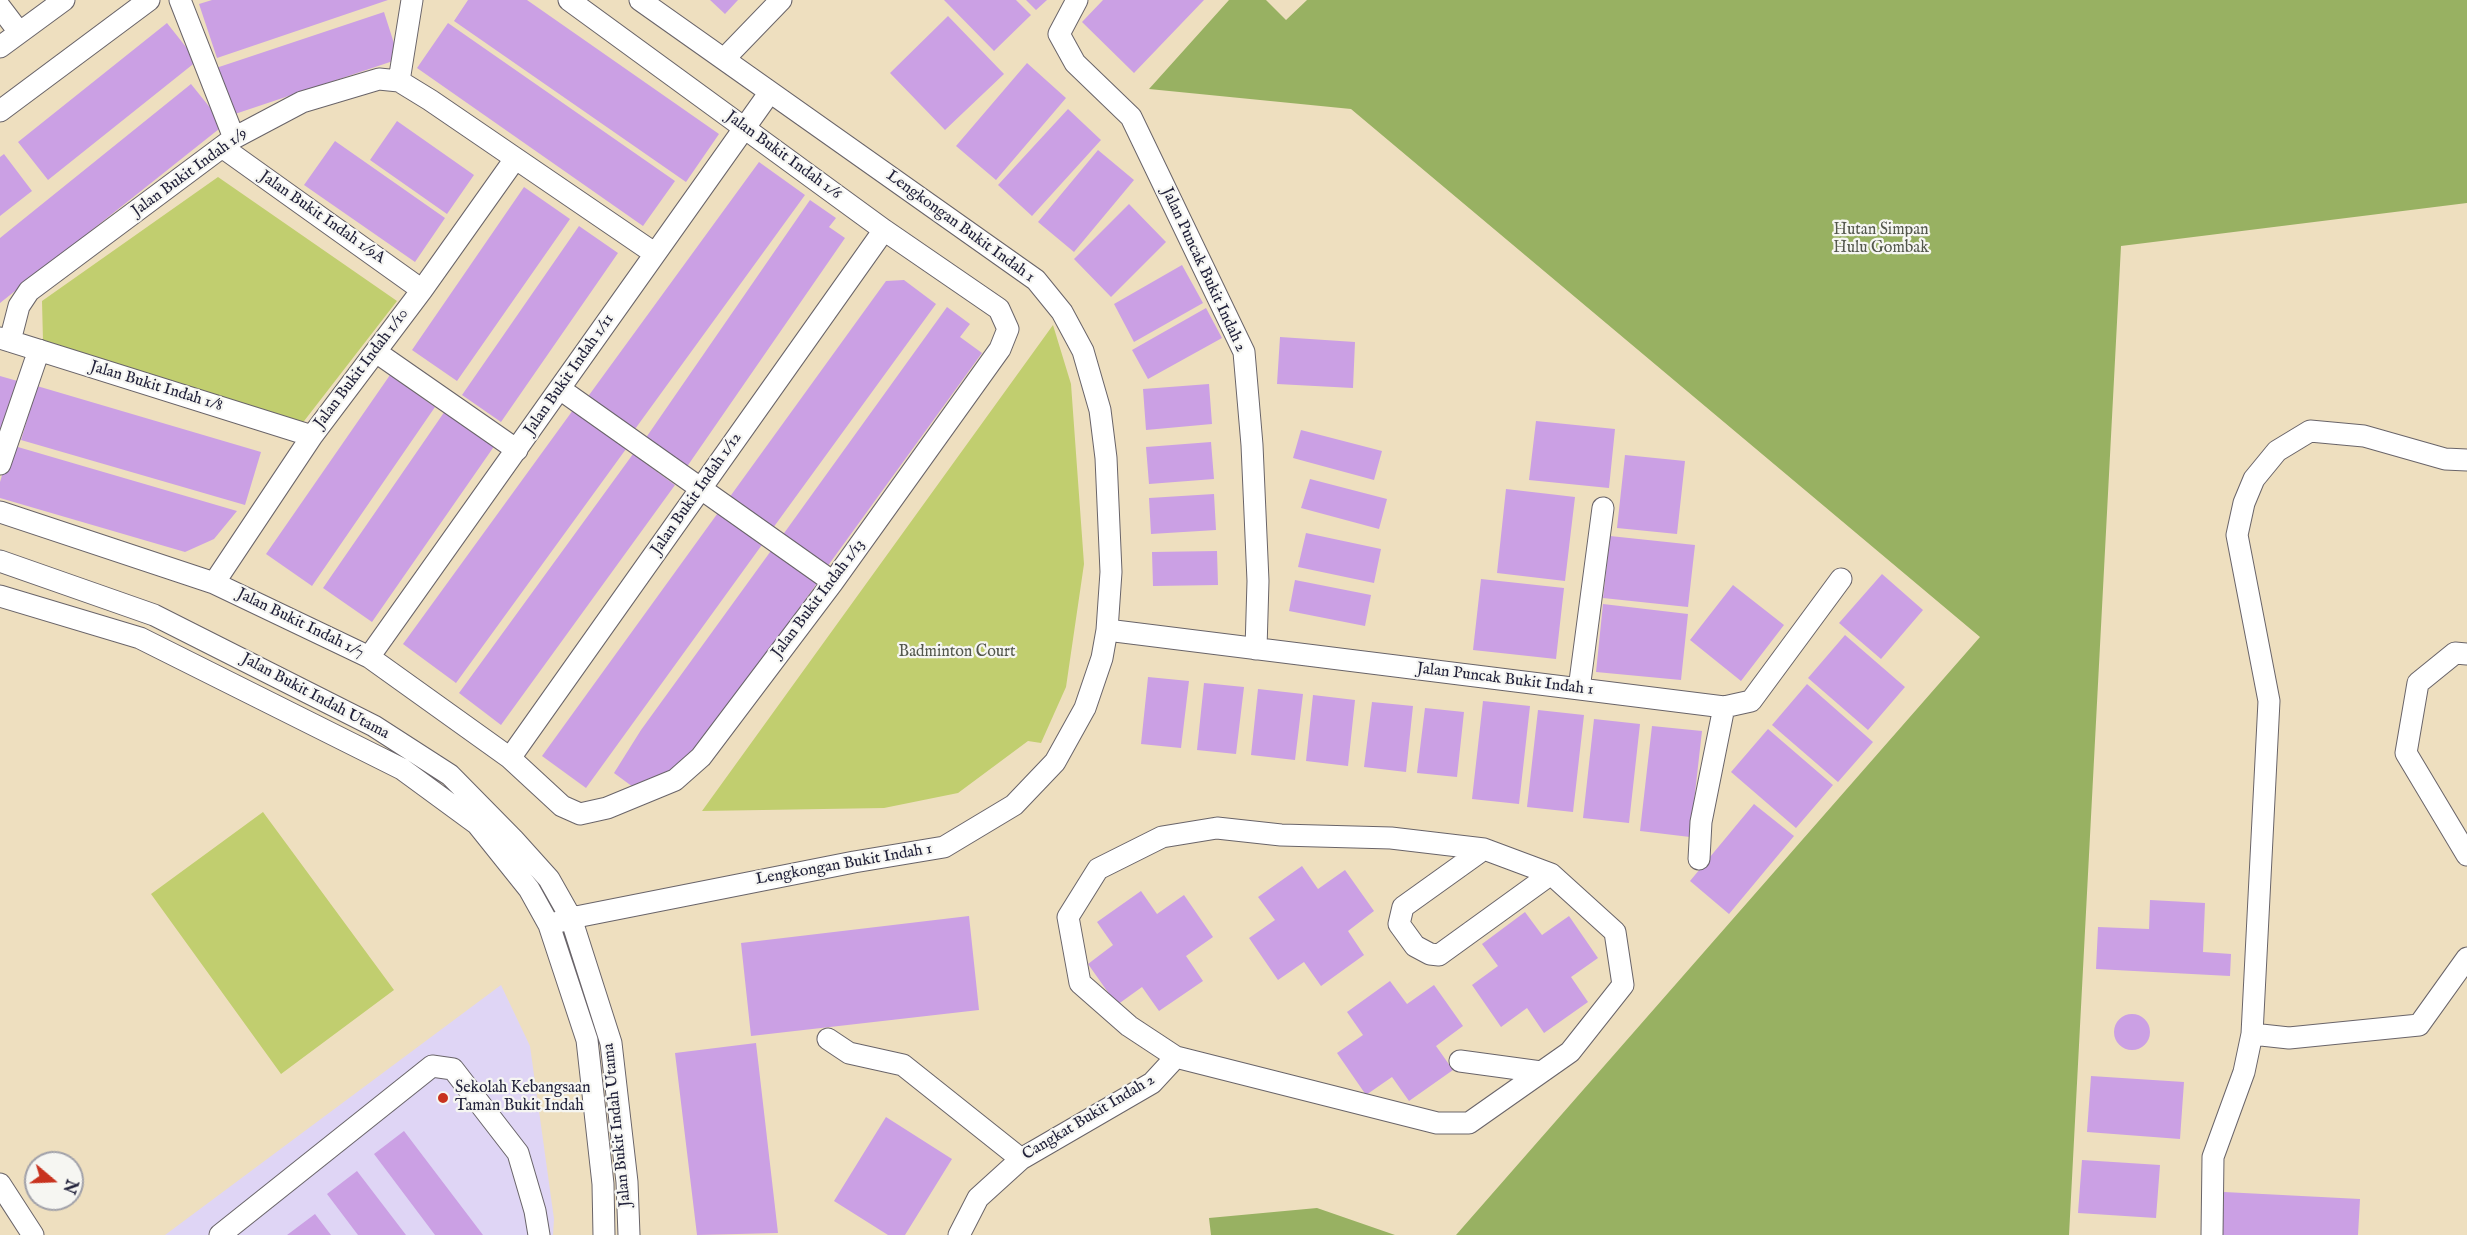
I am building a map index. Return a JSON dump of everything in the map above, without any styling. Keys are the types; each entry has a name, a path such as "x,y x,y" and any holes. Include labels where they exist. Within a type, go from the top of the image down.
{"street":[{"path":"0,47 64,0"},
{"path":"0,111 149,0"},
{"path":"180,0 228,142"},
{"path":"412,0 399,81 654,253"},
{"name":"Jalan Bukit Indah 1/6","path":"569,0 884,230 999,309"},
{"name":"Lengkongan Bukit Indah 1","path":"549,925 571,918 854,862 944,847 1014,805 1055,762 1085,708 1102,658 1107,630 1111,572 1106,458 1100,410 1083,351 1062,312 1036,280 640,0"},
{"path":"724,58 781,0"},
{"name":"Jalan Puncak Bukit Indah 2","path":"1077,0 1059,34 1075,63 1131,117 1244,352 1253,456 1258,581 1256,649"},
{"path":"0,7 19,32"},
{"name":"Jalan Bukit Indah 1/9","path":"5,340 19,306 29,291 228,142 303,102 380,79 399,81"},
{"name":"Jalan Bukit Indah 1/11","path":"369,657 654,253 746,129 770,92"},
{"name":"Jalan Bukit Indah 1/9A","path":"228,142 422,290"},
{"name":"Jalan Bukit Indah 1/10","path":"214,583 312,436 422,290 515,159"},
{"name":"Jalan Bukit Indah 1/12","path":"510,758 884,230"},
{"name":"Jalan Bukit Indah 1/13","path":"562,806 580,814 647,793 675,780 700,757 833,582 1000,349 1008,329 999,309"},
{"name":"Jalan Bukit Indah 1/8","path":"5,340 312,436"},
{"path":"0,464 39,350"},
{"path":"376,352 517,450"},
{"path":"560,389 833,582"},
{"path":"2212,1235 2213,1157 2244,1072 2252,1034 2269,700 2237,535 2244,503 2254,479 2277,451 2310,431 2364,436 2445,459 2467,460"},
{"path":"1579,689 1603,508"},
{"name":"Jalan Bukit Indah 1/7","path":"0,512 214,583 369,657 510,758 562,806"},
{"name":"Jalan Bukit Indah Utama","path":"0,561 154,615 374,726 450,775 549,879 571,918 611,1043 627,1182 629,1235"},
{"name":"Jalan Puncak Bukit Indah 1","path":"1107,630 1724,707 1751,701 1842,579"},
{"name":"Jalan Bukit Indah Utama","path":"0,596 140,638 402,768 477,824 529,889 549,925 587,1040 603,1184 604,1235"},
{"path":"2467,654 2455,654 2418,683 2406,753 2467,855"},
{"path":"1700,859 1701,822 1724,707"},
{"path":"1217,828 1281,835 1391,837 1484,849 1551,874 1615,932 1623,985 1570,1052 1469,1122 1437,1124 1176,1057 1129,1026 1080,983 1068,917 1098,869 1162,837 1217,828"},
{"path":"1484,849 1403,906 1399,924 1415,946 1430,954 1439,955 1551,874"},
{"path":"2252,1034 2289,1038 2419,1025 2467,958"},
{"path":"828,1040 849,1053 903,1065 1021,1160"},
{"name":"Cangkat Bukit Indah 2","path":"959,1235 978,1198 1021,1160 1152,1083 1176,1057"},
{"path":"1460,1060 1541,1072"},
{"path":"220,1235 432,1066 453,1069 518,1153 535,1211 539,1235"},
{"path":"0,1184 33,1235"}],"shaded area":[{"name":"Sekolah Kebangsaan Taman Bukit Indah","path":"501,985 530,1046 554,1219 553,1235 165,1235"}],"green space":[{"name":"Hutan Simpan Hulu Gombak","path":"1229,0 1266,0 1286,20 1307,0 2467,0 2467,203 2121,246 2069,1235 1456,1235 1980,637 1351,109 1149,89"},
{"path":"218,177 397,301 301,425 43,341 42,301"},
{"name":"Badminton Court","path":"1053,325 1071,384 1084,564 1066,687 1041,743 1028,741 958,793 884,808 702,811"},
{"path":"263,812 394,990 281,1074 151,894"},
{"path":"1317,1208 1395,1235 1211,1235 1209,1218"}],"building":[{"path":"212,0 388,0 217,58 199,4"},
{"path":"468,0 527,0 719,134 686,182 454,21"},
{"path":"710,0 738,0 725,14"},
{"path":"944,0 1016,0 1031,15 994,51"},
{"path":"1026,0 1047,0 1036,10"},
{"path":"1103,0 1204,0 1134,73 1082,22"},
{"path":"384,12 399,59 232,115 216,68"},
{"path":"948,16 1004,74 945,130 890,73"},
{"path":"167,23 197,61 48,180 18,142"},
{"path":"448,23 675,181 643,226 417,68"},
{"path":"1027,63 1066,98 996,180 956,146"},
{"path":"191,84 224,125 0,303 0,238"},
{"path":"1068,109 1101,140 1032,216 998,185"},
{"path":"397,121 474,175 447,214 370,160"},
{"path":"335,141 445,218 415,262 304,185"},
{"path":"1098,150 1134,180 1074,252 1038,222"},
{"path":"4,154 32,191 0,216 0,157"},
{"path":"759,162 805,195 630,436 584,402"},
{"path":"524,187 570,219 457,381 412,350"},
{"path":"810,200 836,218 829,227 845,238 684,471 643,442"},
{"path":"1129,204 1166,242 1111,297 1074,259"},
{"path":"579,226 618,253 501,422 462,395"},
{"path":"1182,265 1203,303 1134,342 1114,304"},
{"path":"904,280 936,304 773,528 729,498 886,281"},
{"path":"947,307 970,324 960,337 982,353 827,567 782,536"},
{"path":"1206,308 1222,338 1148,379 1132,350"},
{"path":"1280,337 1355,342 1353,388 1277,384"},
{"path":"390,375 435,407 312,586 266,554"},
{"path":"0,376 21,382 6,431 0,429"},
{"path":"1209,384 1212,424 1146,430 1143,389"},
{"path":"37,386 261,452 245,505 21,440"},
{"path":"573,410 626,449 456,683 403,644"},
{"path":"445,411 495,445 372,622 323,588"},
{"path":"1536,421 1615,429 1609,488 1529,480"},
{"path":"1301,430 1382,451 1374,480 1293,458"},
{"path":"1211,442 1214,479 1149,484 1146,447"},
{"path":"11,445 237,511 214,539 185,552 0,498 0,482"},
{"path":"633,454 675,485 501,725 459,693"},
{"path":"1625,455 1685,461 1677,534 1617,528"},
{"path":"1310,479 1387,499 1379,529 1301,508"},
{"path":"1506,489 1575,497 1565,581 1497,573"},
{"path":"1214,494 1216,530 1151,534 1149,498"},
{"path":"720,510 764,542 586,788 542,756"},
{"path":"1306,533 1381,549 1374,583 1298,567"},
{"path":"1610,536 1695,545 1688,607 1603,598"},
{"path":"773,548 818,582 687,763 633,787 614,773 641,730"},
{"path":"1217,551 1218,585 1153,586 1152,552"},
{"path":"1882,574 1923,610 1881,659 1839,623"},
{"path":"1481,579 1564,588 1556,659 1473,650"},
{"path":"1295,580 1371,595 1365,626 1289,611"},
{"path":"1733,585 1784,625 1741,681 1690,640"},
{"path":"1603,604 1688,614 1681,680 1596,672"},
{"path":"1845,635 1905,687 1868,730 1808,678"},
{"path":"1148,677 1189,681 1181,748 1141,744"},
{"path":"1204,683 1244,687 1236,754 1197,750"},
{"path":"1807,684 1873,742 1838,782 1772,725"},
{"path":"1258,689 1303,694 1295,760 1251,755"},
{"path":"1313,695 1355,700 1348,766 1306,761"},
{"path":"1483,701 1530,706 1519,804 1472,799"},
{"path":"1372,702 1413,706 1406,772 1364,767"},
{"path":"1425,708 1464,712 1457,777 1417,773"},
{"path":"1538,710 1584,715 1573,812 1527,807"},
{"path":"1594,719 1640,724 1629,823 1583,818"},
{"path":"1652,726 1702,731 1690,837 1640,831"},
{"path":"1768,729 1833,785 1796,828 1731,772"},
{"path":"1754,804 1794,836 1729,914 1690,881"},
{"path":"1302,866 1318,889 1345,870 1374,911 1348,931 1364,955 1321,986 1304,962 1278,980 1249,938 1275,920 1258,897"},
{"path":"1141,891 1157,914 1184,895 1213,937 1186,956 1203,981 1159,1011 1142,987 1117,1005 1088,964 1113,945 1097,922"},
{"path":"2150,900 2205,903 2203,952 2231,954 2230,976 2096,969 2098,927 2149,929"},
{"path":"1525,912 1542,935 1569,916 1598,958 1571,977 1588,1002 1544,1033 1527,1008 1501,1027 1472,985 1498,966 1482,944"},
{"path":"969,916 979,1010 751,1036 741,943"},
{"path":"1390,981 1407,1004 1434,985 1463,1026 1436,1046 1453,1070 1409,1101 1392,1077 1366,1095 1337,1053 1363,1035 1347,1012"},
{"path":"2132,1014 2145,1019 2150,1032 2145,1045 2132,1050 2119,1045 2114,1032 2119,1019"},
{"path":"756,1043 778,1233 697,1235 675,1053"},
{"path":"2091,1076 2184,1082 2180,1139 2087,1132"},
{"path":"886,1117 952,1159 905,1235 888,1235 834,1201"},
{"path":"404,1131 483,1235 435,1235 374,1154"},
{"path":"2082,1160 2160,1165 2156,1218 2078,1213"},
{"path":"357,1171 406,1235 358,1235 327,1194"},
{"path":"2224,1192 2360,1199 2358,1235 2221,1235"},
{"path":"315,1214 331,1235 287,1235"}],"place":[{"name":"Sekolah Kebangsaan Taman Bukit Indah","path":"443,1098"}]}
